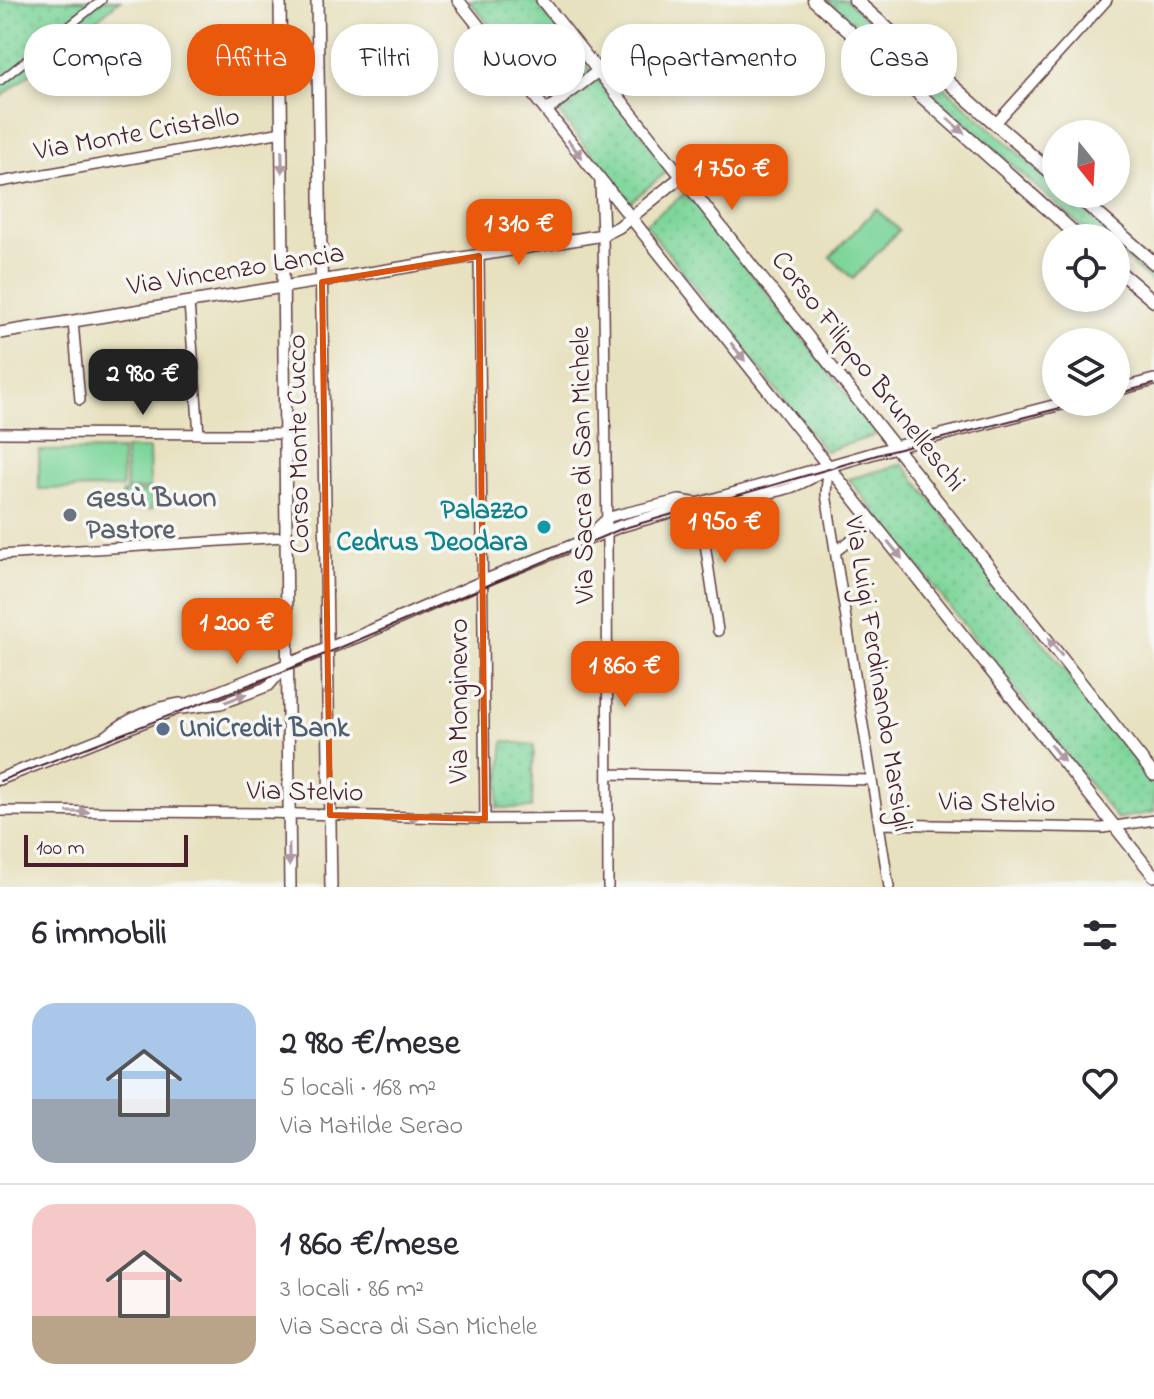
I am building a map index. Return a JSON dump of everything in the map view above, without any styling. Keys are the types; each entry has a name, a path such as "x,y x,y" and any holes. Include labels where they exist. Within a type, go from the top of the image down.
{"main road":[{"path":"814,0 1064,224"},
{"path":"855,0 1042,165"},
{"path":"1091,208 1154,263"},
{"path":"1130,281 1154,301"}],"street":[{"path":"0,81 102,0"},
{"name":"Corso Monte Cucco","path":"280,0 290,887"},
{"name":"Corso Monte Cucco","path":"317,0 331,887"},
{"path":"458,0 1154,876"},
{"name":"Corso Filippo Brunelleschi","path":"542,0 1154,775"},
{"path":"995,124 1107,0"},
{"path":"546,111 598,71"},
{"name":"Via Monte Cristallo","path":"0,182 282,132"},
{"name":"Via Vincenzo Lancia","path":"0,333 603,235 619,227 682,176"},
{"path":"601,183 603,235"},
{"name":"Via Sacra di San Michele","path":"603,235 608,887"},
{"path":"479,256 483,582"},
{"path":"189,303 199,434"},
{"path":"73,322 80,400"},
{"path":"1130,386 1154,380"},
{"name":"Via Monginevro","path":"0,779 327,649 583,539 607,524 699,503 1042,409"},
{"path":"0,433 285,434"},
{"name":"Via Luigi Ferdinando Marsigli","path":"828,467 826,494 889,887"},
{"path":"699,503 718,631"},
{"path":"835,552 873,523"},
{"path":"0,555 285,537"},
{"name":"Via Monginevro","path":"483,582 485,819"},
{"name":"Via Monginevro","path":"175,710 221,704 269,686 287,665"},
{"name":"Via Monginevro","path":"102,739 122,722 167,705 199,700"},
{"path":"609,774 871,780"},
{"name":"Via Stelvio","path":"0,811 485,819 609,818"},
{"name":"Via Stelvio","path":"879,824 1115,827 1154,820"}],"highlighted area":[{"path":"479,256 485,819 330,815 322,282"}],"green space":[{"path":"0,0 120,0 91,24 24,24 24,78 0,98"},
{"path":"469,0 535,0 554,24 488,24"},
{"path":"827,0 846,0 873,24 854,24"},
{"path":"585,63 601,83 601,96 612,96 670,169 630,202 546,96 585,96"},
{"path":"935,96 954,96 1042,174 1042,192"},
{"path":"687,192 875,430 874,436 825,451 645,224"},
{"path":"1060,208 1081,208 1099,224 1077,223"},
{"path":"876,209 899,230 853,279 830,257"},
{"path":"1130,251 1154,272 1154,284 1130,263"},
{"path":"125,449 149,449 150,489 126,490"},
{"path":"122,450 122,488 39,489 39,451"},
{"path":"903,464 1154,784 1154,812 1117,819 849,479"},
{"path":"151,492 152,509 122,511 122,493"},
{"path":"504,741 534,745 532,808 497,808"}],"tram line":[{"path":"1130,390 1154,384"},
{"path":"0,781 287,670 621,529 884,453 1042,413"}],"place":[{"name":"Gesù Buon Pastore","path":"70,515"},
{"name":"Palazzo Cedrus Deodara","path":"544,527"},
{"name":"UniCredit Bank","path":"163,729"}]}
